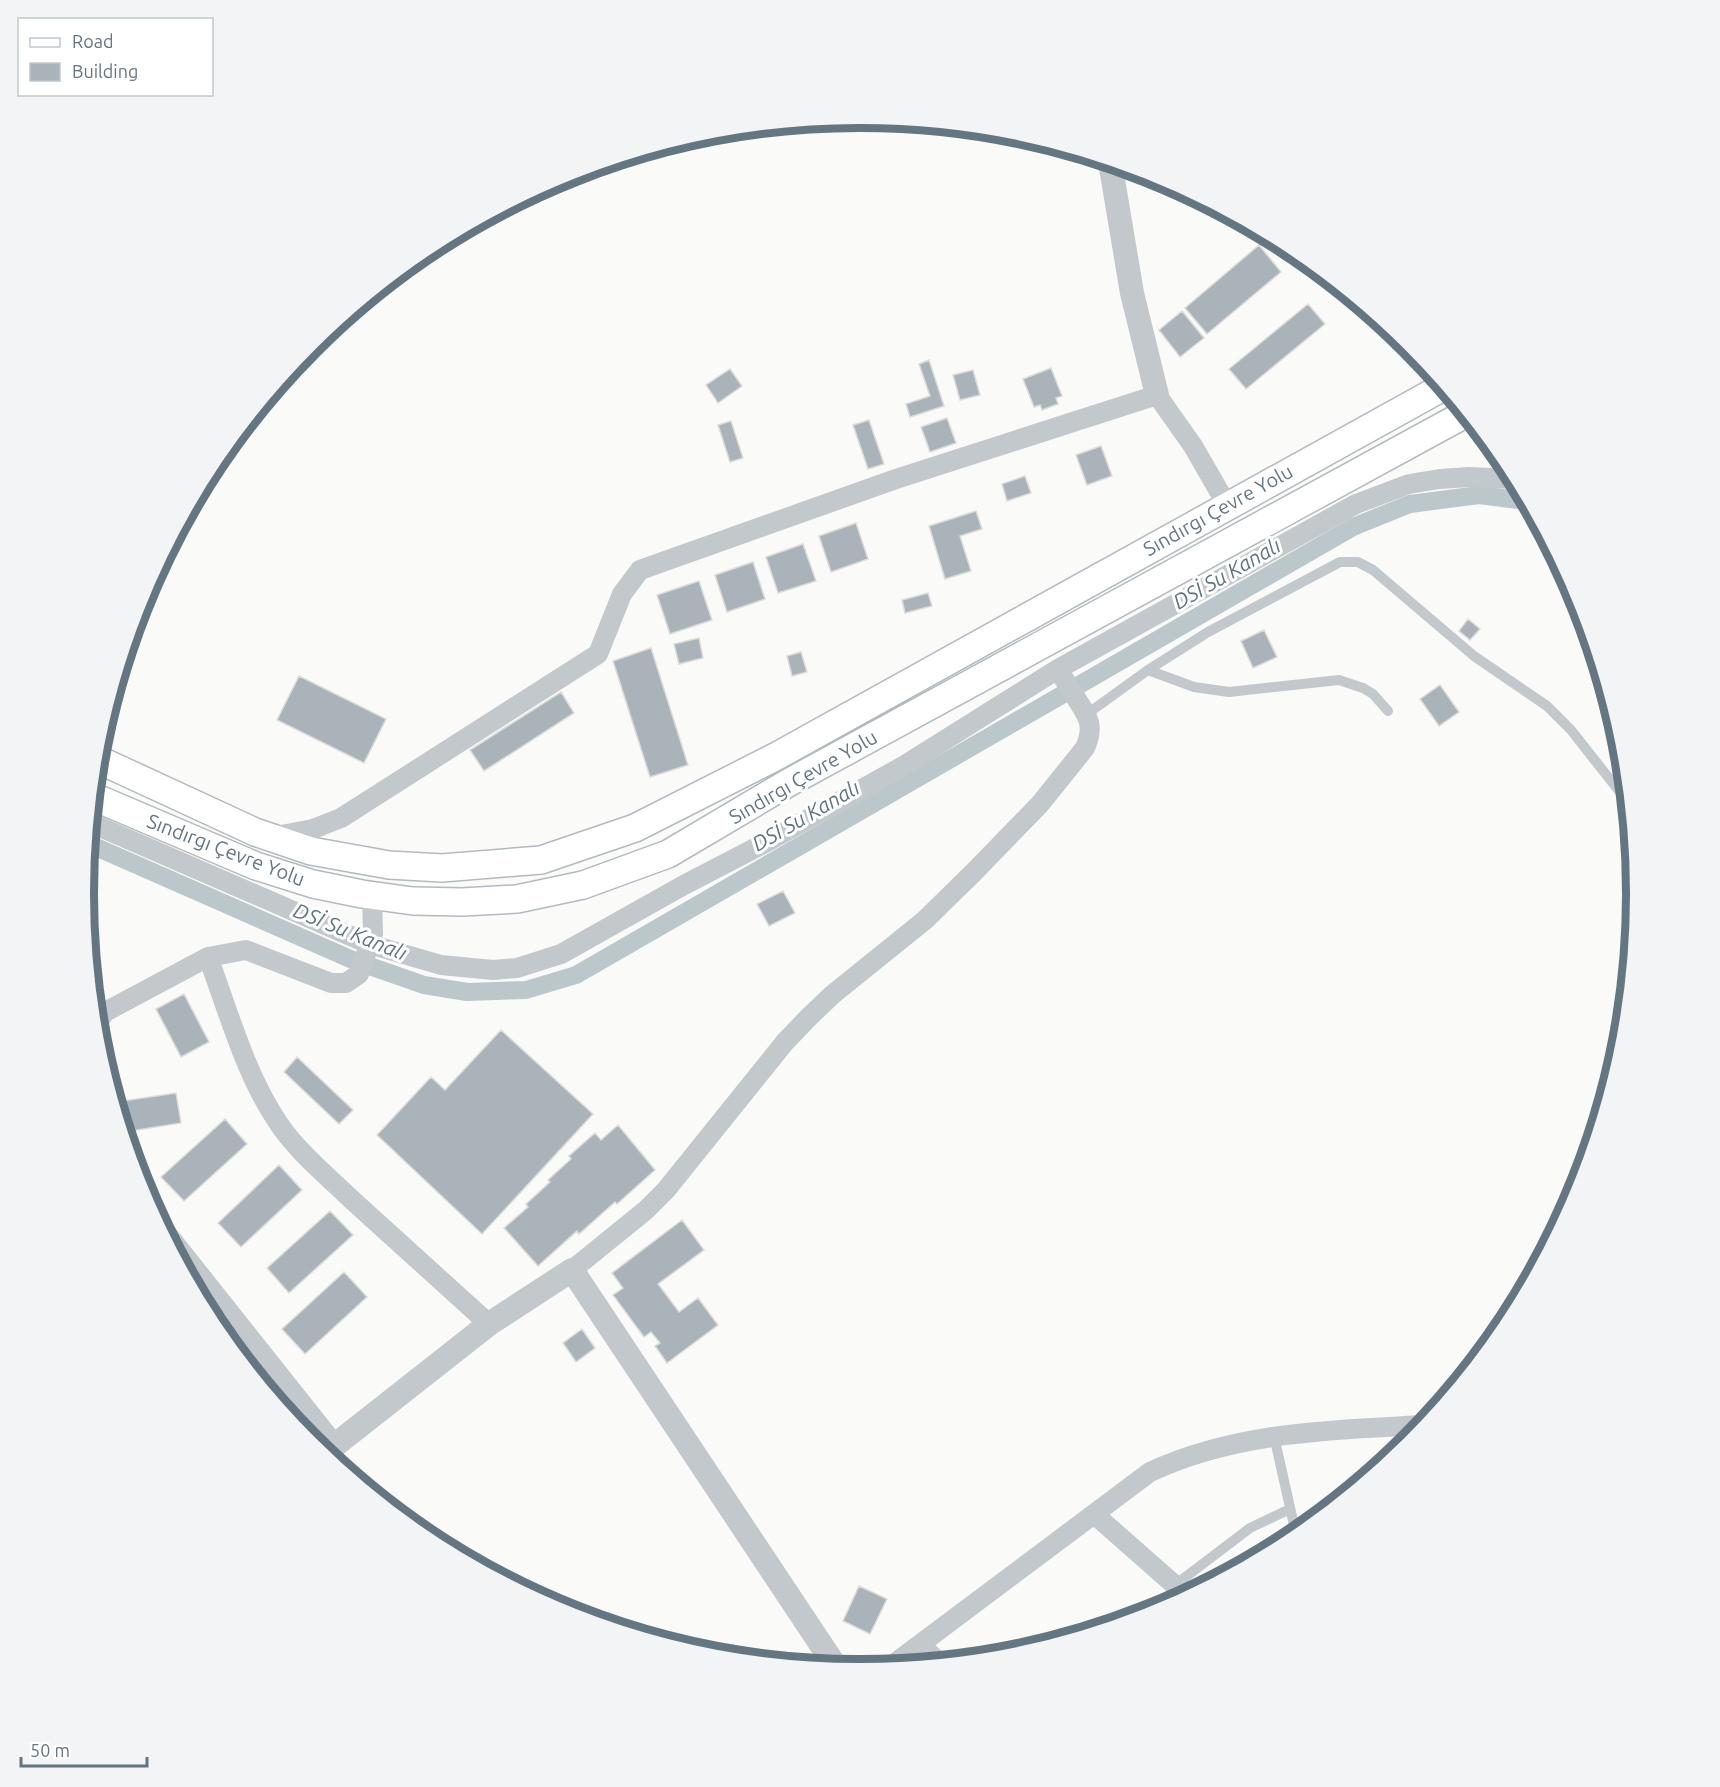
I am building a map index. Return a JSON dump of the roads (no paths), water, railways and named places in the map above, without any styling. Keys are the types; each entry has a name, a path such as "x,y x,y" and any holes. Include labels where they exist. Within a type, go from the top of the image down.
{"main road":[{"name":"Sındırgı Çevre Yolu","path":"106,763 255,832 311,851 389,865 442,868 541,860 636,828 775,757 1437,390"},
{"name":"Sındırgı Çevre Yolu","path":"100,800 255,866 313,884 372,895 413,901 462,902 517,899 583,885 668,854 788,783 1459,417"},
{"path":"1105,610 1226,526 1227,505"}],"street":[{"path":"1112,171 1132,293 1157,395 1193,446 1227,505"},
{"path":"270,837 313,829 340,818 598,654 622,594 640,570 896,479 1157,395"},
{"path":"98,826 368,947 441,965 493,970 517,968 561,954 684,885 765,843 905,765 1006,700 1062,675 1356,504 1409,484 1469,477 1502,478"},
{"path":"332,1447 489,1324 572,1270 646,1210 666,1190 785,1042 808,1018 832,995 925,920 1040,804 1085,748 1090,729 1082,706 1062,675"},
{"path":"104,1013 208,957 246,950 331,983 346,983 360,974 373,934 372,895"},
{"path":"208,957 246,1060 261,1094 280,1125 302,1153 401,1246 489,1324"},
{"path":"192,1266 320,1436"},
{"path":"572,1270 830,1658"},
{"path":"903,1657 1150,1472 1172,1461 1274,1436 1302,1432 1410,1426"},
{"path":"1094,1514 1174,1591"},
{"path":"920,1645 931,1655"}],"lane":[{"path":"1082,706 1148,670 1208,632 1340,562 1358,562 1373,570 1474,656 1547,706 1571,730 1618,790"},
{"path":"1148,670 1194,687 1229,692 1339,680 1364,688 1388,711"},
{"path":"1274,1436 1295,1523"},
{"path":"1186,1586 1250,1528 1290,1509"}],"waterway":[{"name":"DSİ Su Kanalı","path":"96,847 355,961 424,985 467,992 526,990 576,975 1353,527 1410,504 1479,495 1516,500"}]}
